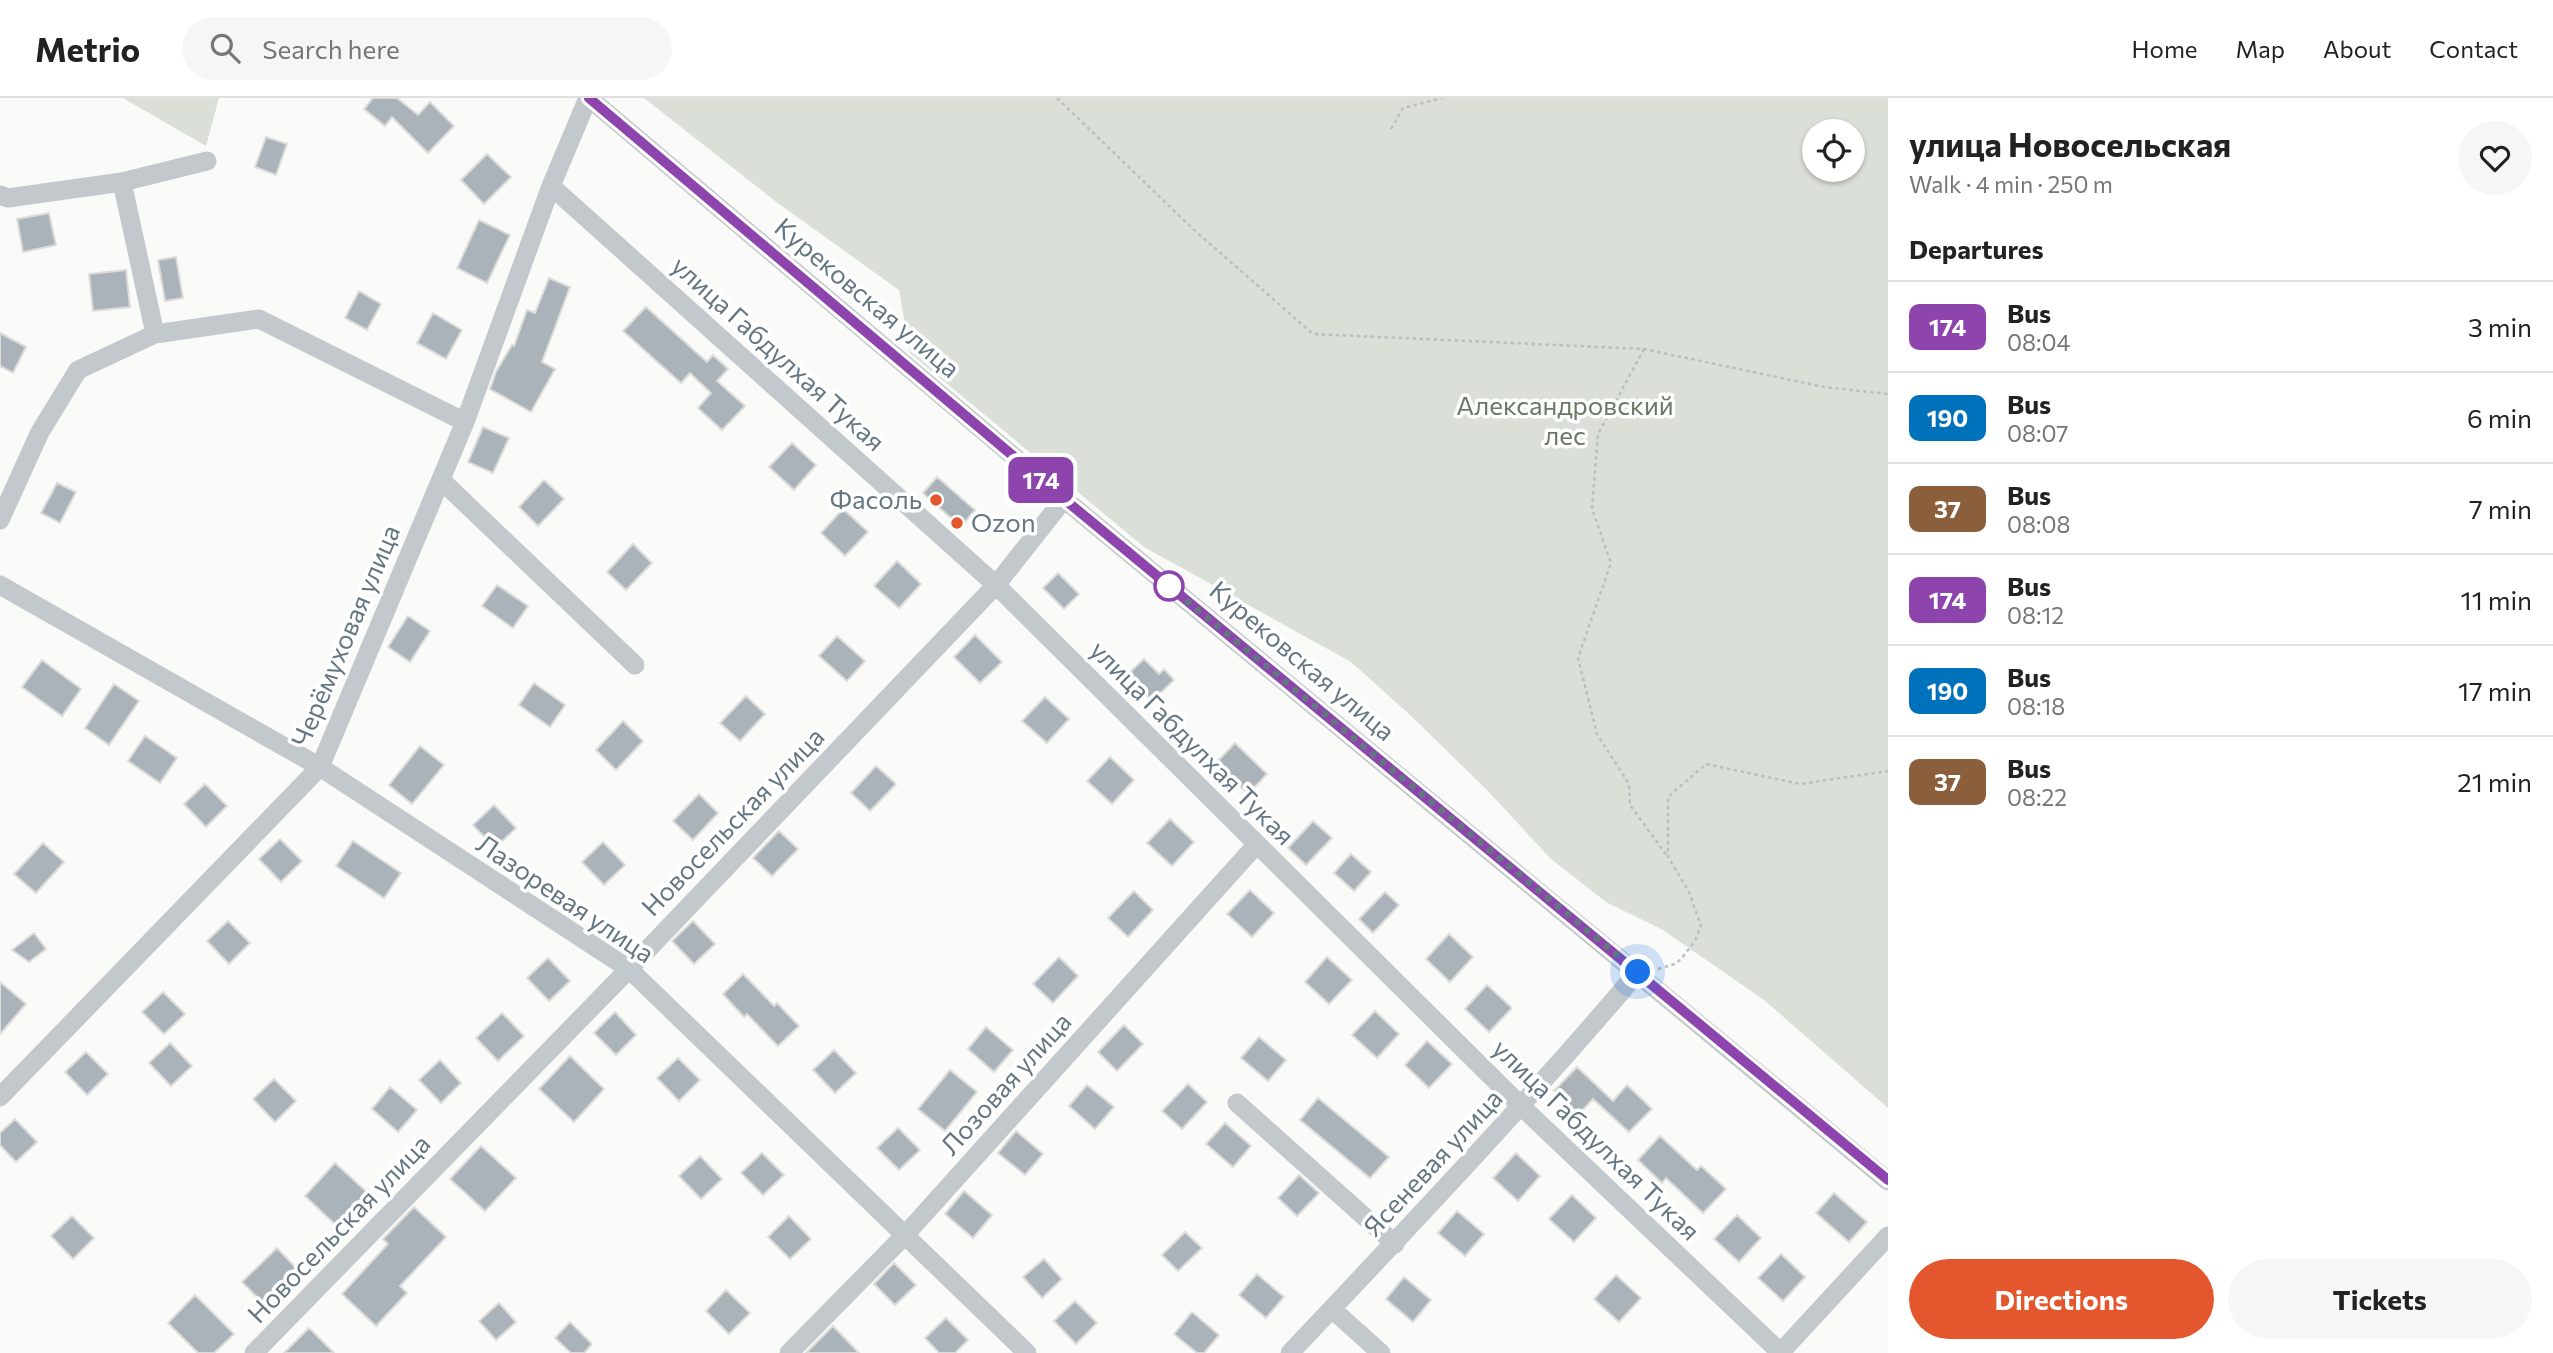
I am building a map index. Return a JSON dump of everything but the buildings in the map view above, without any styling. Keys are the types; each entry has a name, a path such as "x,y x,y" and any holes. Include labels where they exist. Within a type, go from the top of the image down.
{"street":[{"name":"Черёмуховая улица","path":"0,1097 320,767 466,422 551,186 589,98"},
{"name":"Курековская улица","path":"589,98 1064,499 1888,1181"},
{"path":"0,195 8,198 122,182 207,161"},
{"path":"122,182 155,334"},
{"name":"улица Габдулхая Тукая","path":"551,186 996,585 1521,1106 1781,1353"},
{"path":"0,520 40,432 78,370 155,334 259,319 466,422"},
{"path":"441,480 635,665"},
{"name":"Новосельская улица","path":"254,1353 629,970 996,585 1064,499"},
{"name":"Лазоревая улица","path":"0,585 320,767 629,970 1027,1353"},
{"name":"Лозовая улица","path":"789,1353 906,1234 1256,845"},
{"name":"Ясеневая улица","path":"1290,1353 1395,1244 1638,972"},
{"path":"1237,1103 1395,1244"},
{"path":"1781,1353 1888,1236"},
{"path":"1332,1309 1381,1353"}],"path":[{"path":"1057,98 1193,229 1313,334 1644,349 1824,387 1888,394"},
{"path":"1391,129 1403,108 1442,98"},
{"path":"1638,972 1675,964 1695,941 1701,926 1689,892 1668,857 1630,805 1629,785 1597,734 1578,658 1611,564 1592,509 1598,434 1644,349"},
{"path":"1668,857 1668,797 1706,764 1800,784 1888,771"}],"green space":[{"path":"123,98 219,98 206,146"},
{"name":"Александровский лес","path":"644,98 1888,98 1888,1108 1764,1000 1663,930 1606,902 1551,859 1485,788 1351,662 1144,547 910,353 899,290 775,201"}],"bus line":[{"name":"174","path":"589,98 1064,499 1888,1180"}],"place":[{"name":"Фасоль","path":"936,500"},
{"name":"Ozon","path":"957,523"}],"route":[{"path":"1169,586 1638,972"}]}
